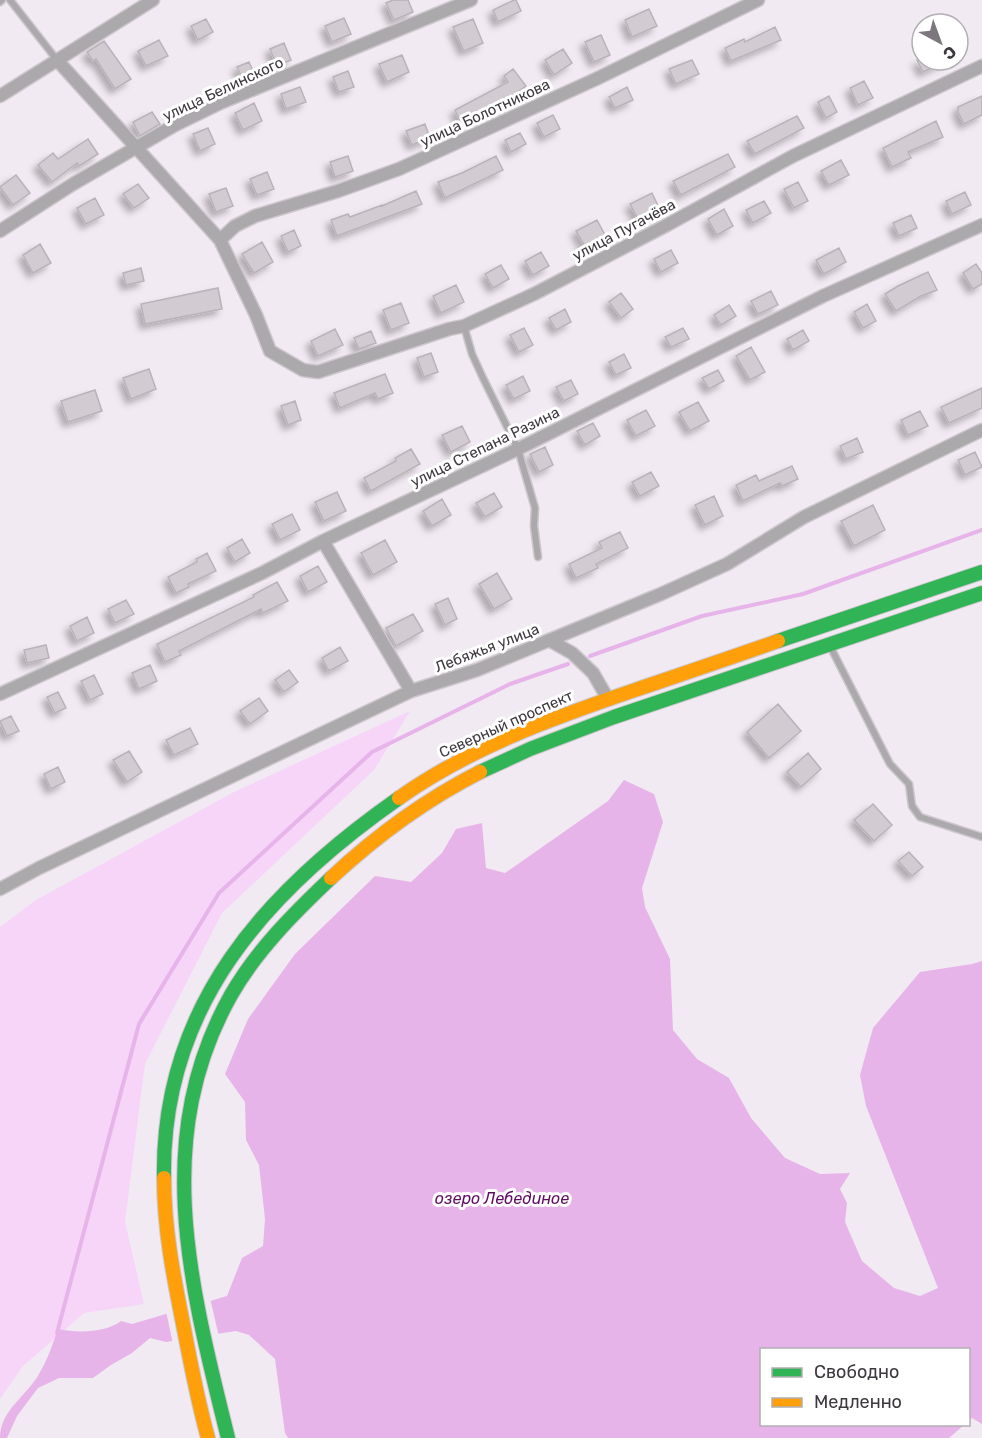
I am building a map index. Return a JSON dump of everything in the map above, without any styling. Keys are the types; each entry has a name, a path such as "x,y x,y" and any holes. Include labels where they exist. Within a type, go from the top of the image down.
{"main road":[{"name":"Северный проспект","path":"208,1438 166,1236 165,1156 175,1077 187,1040 202,1004 222,969 246,937 293,887 343,840 397,798 477,752 561,716 608,699 982,573"},
{"path":"228,1438 196,1292 186,1233 183,1198 184,1157 194,1082 205,1047 238,980 261,949 292,915 355,855 385,831 450,788 485,769 568,734 743,672 982,593"}],"street":[{"path":"0,96 153,0"},
{"name":"улица Белинского","path":"0,231 73,184 175,125 220,103 471,0"},
{"name":"улица Болотникова","path":"220,240 235,226 255,216 338,191 399,169 596,79 758,0"},
{"path":"57,60 220,240"},
{"name":"улица Пугачёва","path":"220,240 256,315 270,351 303,370 318,372 464,326 575,273 793,156 982,66"},
{"name":"улица Степана Разина","path":"0,694 262,573 518,449 823,296 982,225"},
{"name":"Лебяжья улица","path":"0,889 39,868 411,691 477,670 726,564 804,517 982,430"},
{"path":"324,541 411,691"},
{"path":"549,640 572,653 593,673 608,699"}],"lane":[{"path":"10,0 57,60"},
{"path":"464,326 479,370 518,449 535,508 534,526 538,557"},
{"path":"829,644 890,764 909,784 912,806 920,817 982,837"},
{"path":"737,654 743,672"}],"shaded area":[{"path":"410,711 374,770 222,913 145,1064 125,1222 144,1304 84,1313 23,1366 0,1399 0,927 36,900 234,792"}],"water":[{"name":"озеро Лебединое","path":"624,780 654,794 663,822 642,888 645,907 670,959 673,1030 697,1059 729,1078 751,1118 785,1158 820,1174 850,1173 840,1189 847,1203 845,1222 862,1261 894,1288 920,1296 938,1288 866,1106 860,1075 873,1028 920,972 982,961 982,1424 972,1418 970,1420 970,1348 760,1348 760,1426 963,1426 949,1438 288,1438 285,1433 275,1359 249,1335 236,1331 166,1342 150,1338 132,1353 93,1378 59,1378 38,1388 17,1416 7,1438 0,1438 1,1428 9,1411 35,1381 58,1329 91,1331 107,1328 121,1321 132,1324 227,1296 242,1258 263,1246 265,1219 259,1165 246,1140 245,1102 225,1074 248,1019 295,954 375,876 411,882 442,853 456,829 482,823 486,868 505,873 608,801"}],"pier":[{"path":"210,1298 219,1337 173,1344 166,1311"}],"building":[{"path":"393,0 408,0 413,12 394,20 386,3"},
{"path":"514,0 521,11 498,22 493,10"},
{"path":"649,9 657,26 632,37 625,20"},
{"path":"344,18 351,34 332,42 325,26"},
{"path":"206,19 213,32 198,40 191,26"},
{"path":"473,19 483,43 464,51 453,27"},
{"path":"775,27 781,40 731,61 725,48 744,39 745,42"},
{"path":"601,35 610,55 594,62 585,42"},
{"path":"159,40 168,56 146,66 138,51"},
{"path":"104,41 131,79 115,89 96,59 93,61 87,52"},
{"path":"284,43 291,60 277,66 270,49"},
{"path":"563,49 572,63 554,75 545,60"},
{"path":"402,55 409,72 387,82 379,64"},
{"path":"692,60 699,74 676,84 669,69"},
{"path":"249,62 256,77 244,82 237,67"},
{"path":"513,69 526,86 461,123 455,110 508,82 504,76"},
{"path":"348,71 354,87 339,92 333,77"},
{"path":"864,81 873,98 858,105 850,88"},
{"path":"300,87 306,102 286,109 281,94"},
{"path":"627,87 633,100 615,108 609,97"},
{"path":"829,96 837,112 826,118 818,102"},
{"path":"982,96 982,115 964,124 958,107"},
{"path":"254,103 262,121 243,130 235,113"},
{"path":"152,112 160,124 140,136 133,122"},
{"path":"553,115 560,129 544,137 537,123"},
{"path":"797,116 804,128 755,154 747,141"},
{"path":"936,121 943,137 908,152 911,158 892,167 883,148"},
{"path":"425,124 430,138 412,145 406,131"},
{"path":"208,128 215,144 200,151 193,134"},
{"path":"520,133 526,144 511,152 505,140"},
{"path":"88,139 98,154 79,166 77,163 52,182 38,165 53,153 58,159"},
{"path":"728,154 735,167 681,195 673,181"},
{"path":"348,156 353,171 335,177 330,162"},
{"path":"496,156 503,170 445,198 438,182"},
{"path":"841,160 849,175 829,185 821,171"},
{"path":"267,172 274,189 257,195 250,179"},
{"path":"16,175 30,193 13,205 0,187"},
{"path":"798,182 808,201 794,208 784,189"},
{"path":"138,184 149,198 134,208 123,194"},
{"path":"226,188 233,206 216,212 209,194"},
{"path":"416,191 422,204 337,236 331,220 348,214 350,217"},
{"path":"965,192 971,205 952,214 946,201"},
{"path":"652,193 660,210 639,221 630,204"},
{"path":"95,198 104,215 86,224 77,208"},
{"path":"764,201 771,213 753,223 746,210"},
{"path":"724,209 733,226 717,235 708,219"},
{"path":"911,215 917,228 899,236 893,223"},
{"path":"597,220 606,237 586,248 576,231"},
{"path":"294,230 301,246 288,252 281,236"},
{"path":"262,242 273,262 254,273 242,254"},
{"path":"40,244 51,263 33,273 23,255"},
{"path":"839,248 846,262 824,274 816,260"},
{"path":"671,250 678,263 661,272 654,259"},
{"path":"541,252 549,266 533,275 525,261"},
{"path":"976,264 982,273 982,284 973,289 963,273"},
{"path":"501,265 509,279 493,288 485,274"},
{"path":"141,268 144,281 126,285 123,273"},
{"path":"928,272 937,290 921,296 896,311 885,294"},
{"path":"456,285 464,302 441,313 433,296"},
{"path":"218,288 222,309 145,324 141,304"},
{"path":"771,291 778,305 758,314 751,301"},
{"path":"621,293 633,309 621,318 609,302"},
{"path":"401,303 409,323 391,330 383,310"},
{"path":"867,304 876,321 863,328 854,312"},
{"path":"729,305 736,316 721,325 714,315"},
{"path":"565,309 571,322 556,330 549,318"},
{"path":"524,328 533,345 519,352 510,335"},
{"path":"683,328 689,339 671,347 665,337"},
{"path":"335,329 343,345 318,356 311,341"},
{"path":"803,330 809,341 793,350 787,339"},
{"path":"371,331 376,343 359,349 354,338"},
{"path":"751,347 765,372 750,380 736,356"},
{"path":"431,353 438,372 424,377 417,358"},
{"path":"624,354 631,368 616,375 609,362"},
{"path":"149,369 156,389 131,399 123,378"},
{"path":"718,370 724,381 709,389 702,378"},
{"path":"385,374 393,393 378,399 375,393 340,408 334,393"},
{"path":"523,376 530,391 514,399 506,385"},
{"path":"571,380 578,394 564,401 556,387"},
{"path":"982,388 982,408 949,423 941,407"},
{"path":"95,390 102,411 68,422 61,401"},
{"path":"295,401 301,420 288,425 281,406"},
{"path":"698,402 709,421 690,431 679,412"},
{"path":"646,410 655,426 636,436 627,420"},
{"path":"920,411 928,426 908,435 901,420"},
{"path":"593,423 600,436 585,445 577,431"},
{"path":"462,426 470,442 451,452 442,435"},
{"path":"857,438 863,452 846,459 840,446"},
{"path":"545,447 553,465 539,472 530,454"},
{"path":"411,449 420,464 371,491 364,478 396,461 395,458"},
{"path":"975,452 982,467 965,475 958,460"},
{"path":"792,466 798,479 782,486 780,483 743,501 736,485 756,475 759,481"},
{"path":"651,472 659,486 640,496 632,482"},
{"path":"337,492 346,511 324,521 315,502"},
{"path":"494,493 502,507 485,517 476,503"},
{"path":"714,496 723,516 705,525 695,505"},
{"path":"442,499 451,515 432,526 423,511"},
{"path":"873,505 885,530 854,546 841,521"},
{"path":"292,514 300,530 280,540 272,524"},
{"path":"620,532 628,548 596,564 598,568 576,578 569,564 602,548 599,542"},
{"path":"242,539 250,553 235,562 227,548"},
{"path":"385,540 397,562 373,575 361,553"},
{"path":"207,553 216,571 188,584 189,587 176,593 168,577 197,562 196,559"},
{"path":"318,566 327,582 308,592 300,576"},
{"path":"497,573 512,599 494,609 479,584"},
{"path":"277,582 288,601 263,613 261,609 179,651 181,655 165,662 157,644 254,597 253,595"},
{"path":"448,598 457,619 445,625 435,604"},
{"path":"126,600 134,614 115,623 108,609"},
{"path":"413,614 423,631 396,646 386,628"},
{"path":"87,617 94,633 77,641 70,626"},
{"path":"46,645 49,658 27,663 24,650"},
{"path":"340,647 348,661 329,671 322,658"},
{"path":"150,665 157,681 139,689 132,673"},
{"path":"289,670 298,682 284,692 275,680"},
{"path":"94,675 103,694 90,700 81,681"},
{"path":"58,692 66,708 55,713 47,697"},
{"path":"259,698 268,711 250,724 240,711"},
{"path":"778,704 801,731 769,758 747,732"},
{"path":"11,716 19,731 7,736 0,721"},
{"path":"190,728 198,744 174,755 166,740"},
{"path":"129,751 142,772 127,782 113,760"},
{"path":"808,753 821,769 801,787 787,772"},
{"path":"58,767 65,782 51,789 44,774"},
{"path":"873,804 892,825 874,841 854,820"},
{"path":"909,852 923,867 912,876 898,861"}],"waterway":[{"path":"590,656 702,616 803,594 982,530"},
{"path":"57,1333 139,1024 219,893 372,752 510,684 568,664"}],"traffic: fast":[{"path":"778,641 982,572"},
{"path":"480,772 530,749 614,717 982,593"},
{"path":"164,1178 168,1116 181,1059 202,1007 230,958 265,914 306,872 399,798"},
{"path":"228,1438 201,1326 191,1270 185,1214 185,1159 191,1104 206,1049 231,995 252,963 276,933 331,878"}],"traffic: slow":[{"path":"399,798 426,780 513,735 778,641"},
{"path":"331,878 402,820 440,794 480,772"},
{"path":"164,1178 173,1273 208,1438"}]}
